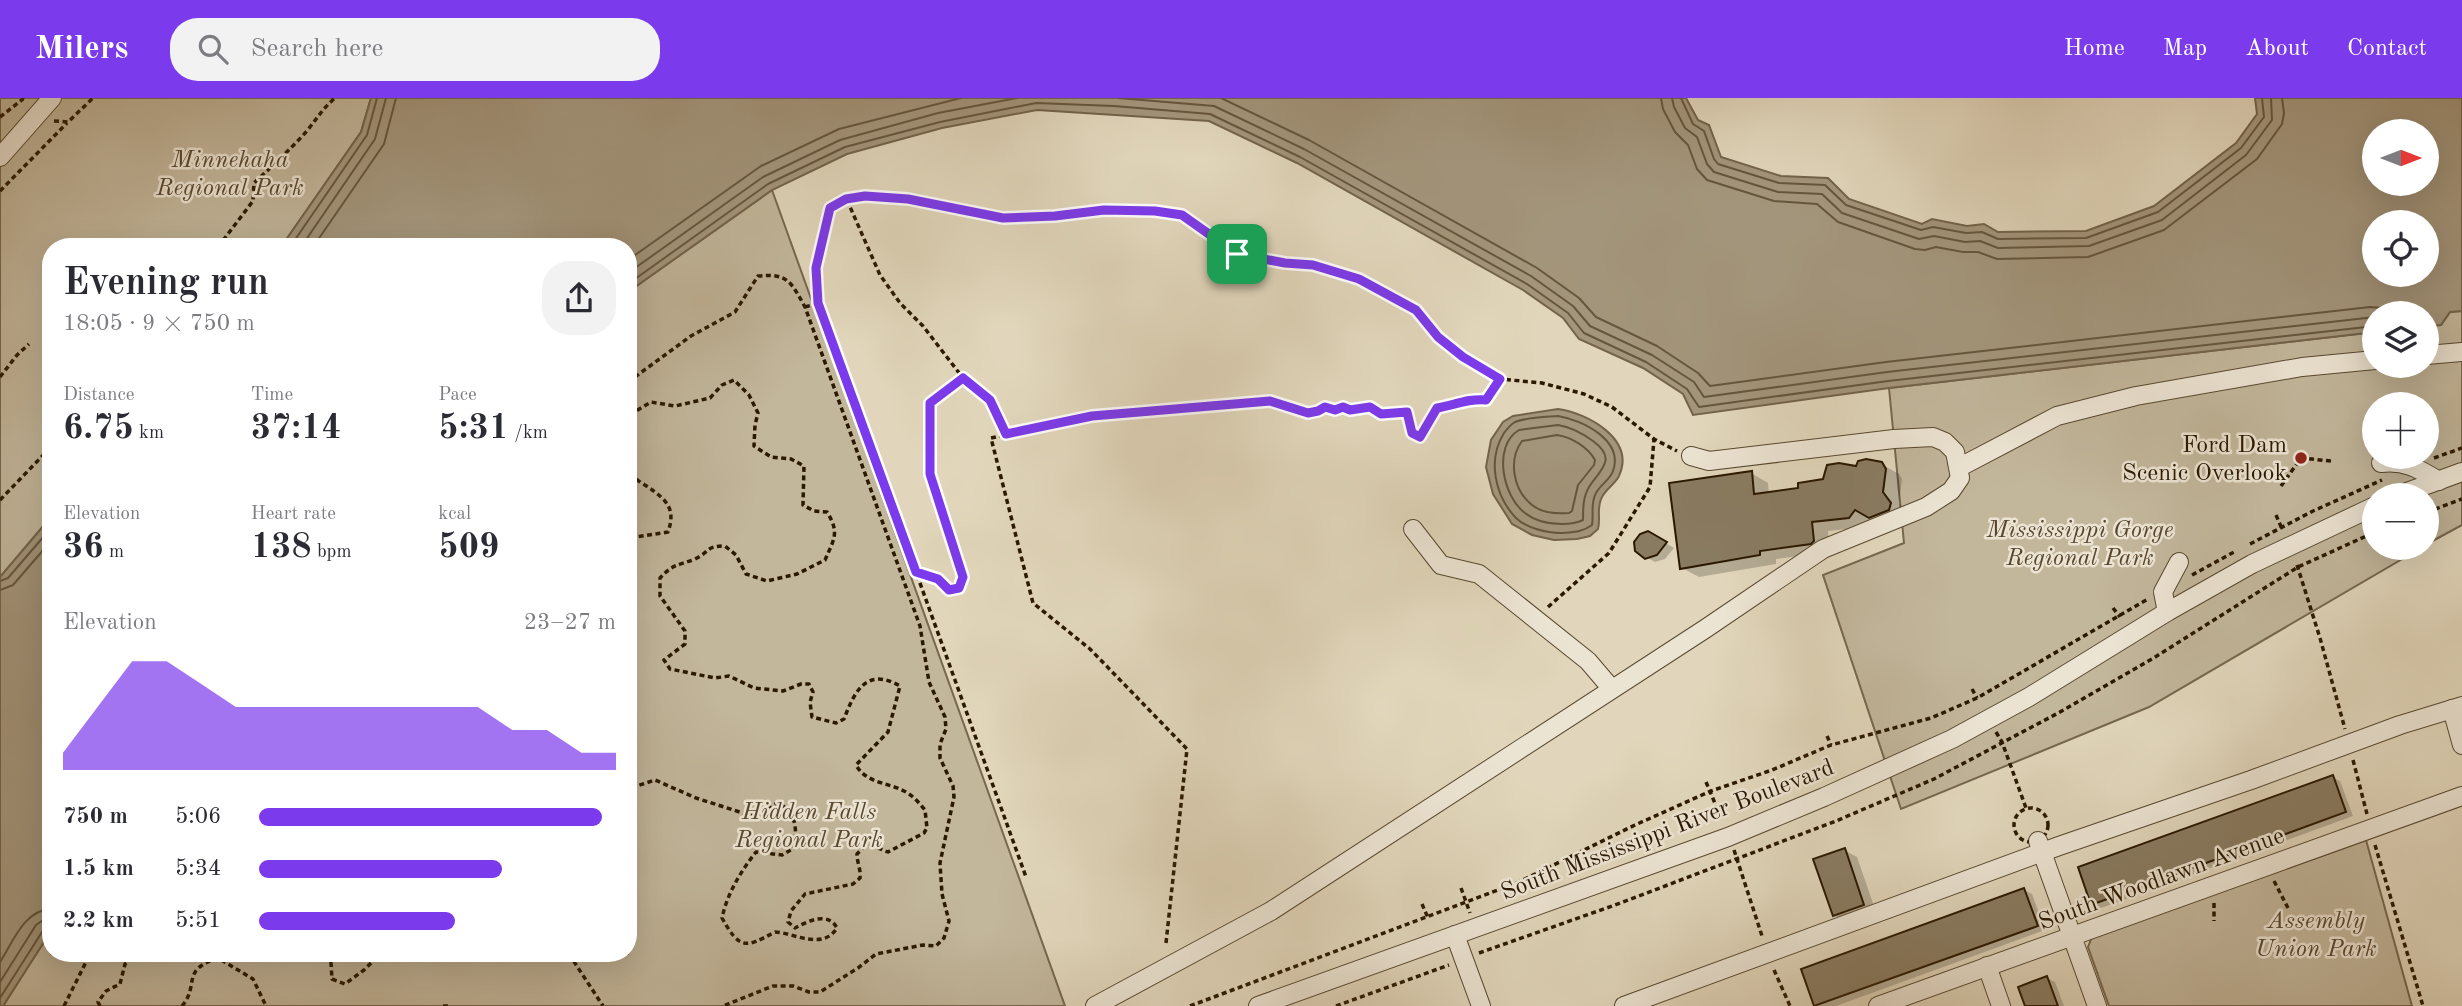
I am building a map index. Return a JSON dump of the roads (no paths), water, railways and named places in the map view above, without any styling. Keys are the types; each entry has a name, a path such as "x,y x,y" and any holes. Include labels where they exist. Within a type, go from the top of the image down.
{"street":[{"path":"0,157 50,107"},
{"path":"2439,354 2462,352"},
{"path":"1960,467 2057,416 2136,396 2302,367 2362,361"},
{"path":"1095,1006 1271,911 1705,629 1822,549 1926,507 1951,491 1960,478 1955,452 1945,442 1933,437 1894,439 1709,461 1691,456"},
{"path":"2419,469 2439,481"},
{"path":"2433,483 2462,472"},
{"name":"South Mississippi River Boulevard","path":"1258,1006 1728,837 1824,797 1952,739 2029,697 2167,612 2265,558 2362,512"},
{"path":"1413,529 1441,565 1479,574 1588,661 1611,688"},
{"path":"2167,612 2163,592 2179,562"},
{"path":"1625,1006 1768,954 2040,847 2457,708 2462,745"},
{"name":"South Woodlawn Avenue","path":"1878,1006 2462,796"},
{"path":"2040,847 2097,1006"},
{"path":"1455,935 1481,1006"},
{"path":"1987,966 2001,1006"}],"water":[{"path":"371,98 1686,98 1698,120 1709,125 1721,157 1781,176 1828,178 1849,199 1922,224 1932,219 1967,226 1984,224 1998,232 2086,231 2154,206 2236,143 2257,114 2255,98 2462,98 2462,311 2450,312 2441,325 2439,301 2362,301 2362,333 1889,388 1693,415 1683,394 1643,368 1579,339 1563,318 1523,290 1297,163 1209,121 1037,110 942,128 847,154 772,190 637,286 637,238 287,238 361,132"},
{"path":"1558,409 1595,422 1606,430 1621,450 1619,476 1600,501 1598,529 1590,536 1577,539 1554,540 1532,535 1512,524 1493,494 1486,467 1491,440 1503,422 1513,416"},
{"path":"42,528 42,945 3,1006 0,1006 0,577"}],"place":[{"name":"Ford Dam Scenic Overlook","path":"2301,458"}],"park label":[{"name":"Minnehaha Regional Park","path":"230,173"},
{"name":"Mississippi Gorge Regional Park","path":"2080,543"},
{"name":"Hidden Falls Regional Park","path":"809,825"},
{"name":"Assembly Union Park","path":"2316,934"}]}
